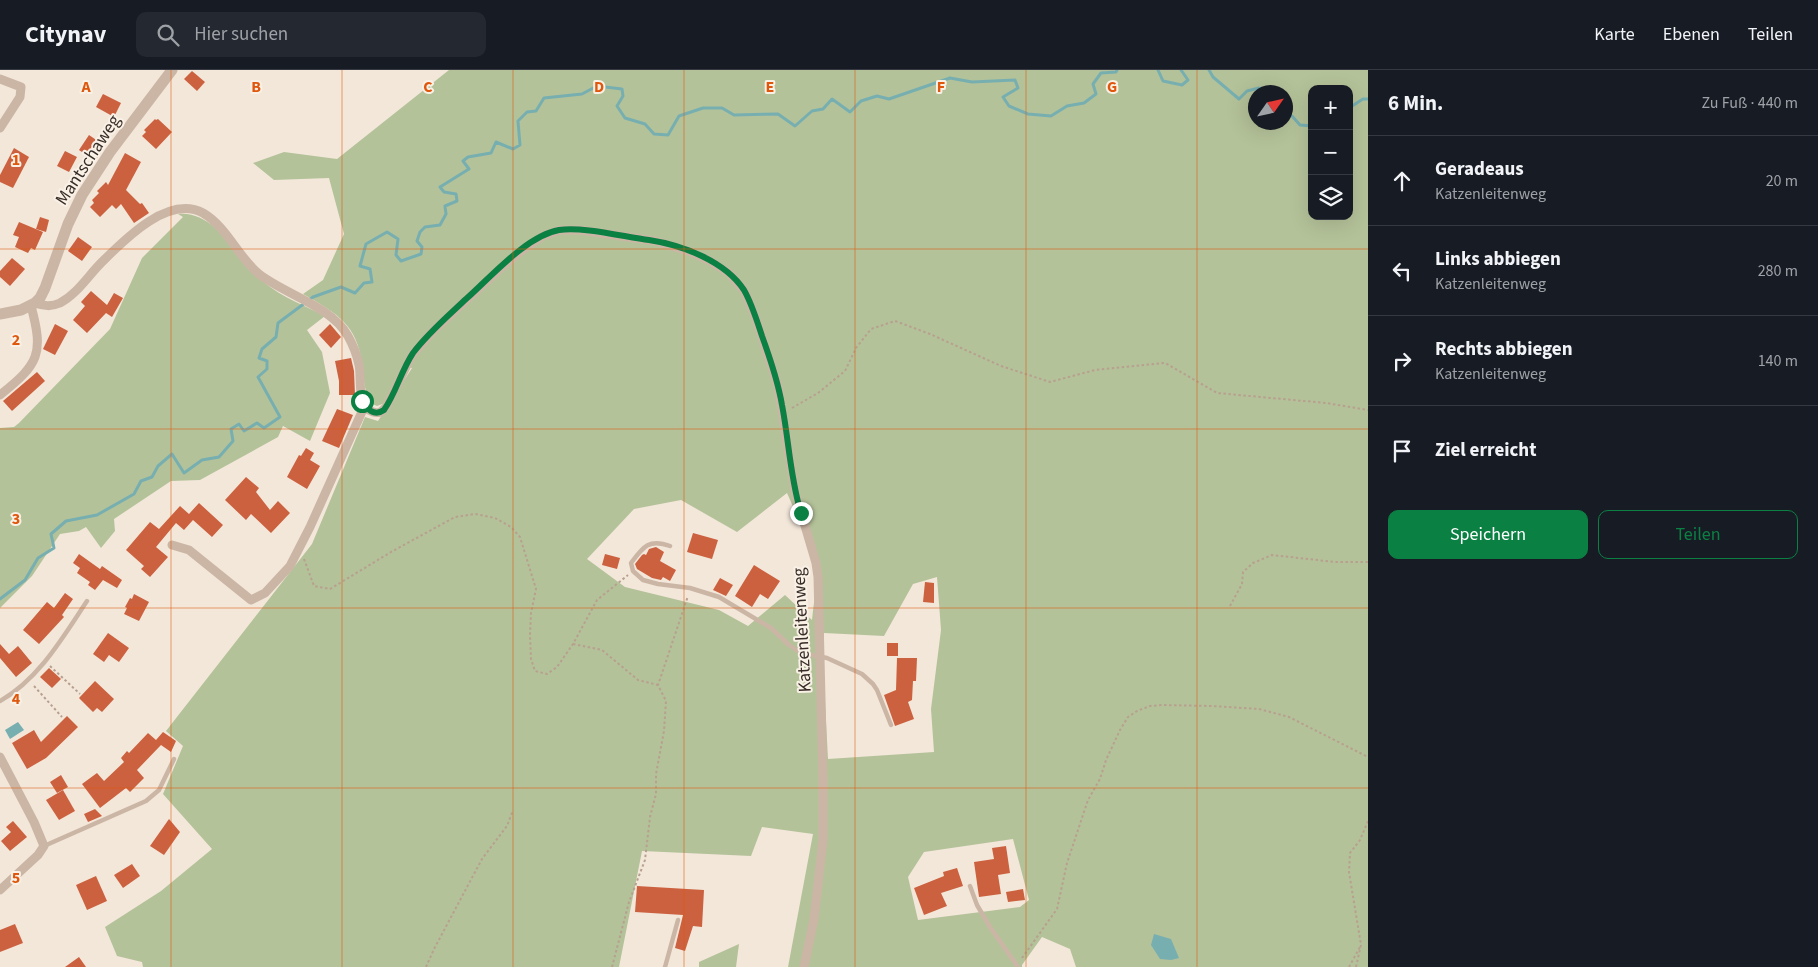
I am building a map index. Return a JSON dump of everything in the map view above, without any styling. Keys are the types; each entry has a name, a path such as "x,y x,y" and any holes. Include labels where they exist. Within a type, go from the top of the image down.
{"street":[{"name":"Mantschaweg","path":"33,305 45,288 68,224 82,195 110,152 172,70"},
{"path":"0,79 21,87 20,97 0,128"},
{"path":"0,314 21,310 33,305 52,306 61,302 73,294 100,264 133,233 159,216 172,210 182,209 198,211 208,217 225,233 253,269 335,321 348,337 359,364 361,392 365,405 310,527 290,566 265,593 250,600 189,550 172,545"},
{"name":"Katzenleitenweg","path":"365,405 374,413 384,410 412,355 433,331 522,250 552,232 568,229 654,241 675,246 710,261 729,272 745,292 773,367 784,414 795,492 816,563 820,656 823,840 814,919 804,967"},
{"path":"0,395 21,379 30,369 36,356 38,337 33,305"},
{"path":"0,758 34,822 44,846 33,860 0,890"}],"lane":[{"path":"670,546 661,542 651,542 640,550 631,563 633,571 643,580 690,588 719,597 771,628 789,645 801,653 820,656 846,665 869,679 880,696 891,725"},
{"path":"0,701 28,679 45,662 87,601"},
{"path":"44,846 146,801 159,790 174,759"},
{"path":"970,886 981,913 1018,966"},
{"path":"665,967 678,920"}],"path":[{"path":"784,414 818,393 845,371 856,348 871,329 895,321 930,334 1001,366 1050,382 1095,370 1165,363 1217,392 1326,403 1368,410"},
{"path":"299,548 314,586 330,589 391,552 455,517 475,514 495,518 511,527 520,537 536,589 531,613 531,659 535,671 547,674 557,667 573,644 597,600 633,571"},
{"path":"1230,606 1242,584 1243,572 1253,563 1272,555 1335,562 1368,562"},
{"path":"612,967 629,902 645,860 650,816 656,794 656,774 664,730 666,701 658,685 690,588"},
{"path":"573,644 602,650 638,680 658,685"},
{"path":"45,662 80,694"},
{"path":"28,679 62,717"},
{"path":"1018,966 1057,909 1067,863 1088,800 1100,780 1106,760 1128,717 1137,711 1150,706 1212,706 1259,709 1289,717 1368,757"},
{"path":"426,967 482,859 507,826 513,810"},
{"path":"1356,967 1361,945 1349,872 1350,853 1360,840 1368,822"},
{"path":"1349,967 1361,945"}],"green space":[{"path":"449,70 1368,70 1368,967 1076,967 1070,949 1042,937 1022,967 788,967 813,834 762,827 751,856 642,851 619,967 143,967 142,962 117,956 105,927 161,891 212,849 163,794 183,746 166,731 312,544 365,417 378,421 412,368 402,366 385,403 377,406 370,403 365,386 361,357 353,334 340,318 303,294 323,280 344,234 329,178 274,180 253,163 284,152 337,159","holes":["787,493 802,527 810,552 815,588 812,620 785,595 748,626 719,610 625,587 587,559 634,509 681,500 737,532","937,577 941,630 931,709 934,752 828,759 823,664 824,633 884,636 913,584","1013,839 1029,900 1020,907 918,920 908,877 924,852"]},
{"path":"178,214 192,215 216,228 265,283 286,297 325,316 307,330 322,352 330,393 310,441 283,426 278,437 200,480 171,481 114,519 115,531 101,548 86,527 79,531 60,534 32,576 0,608 0,428 14,427 19,423 110,329 142,258 183,217"},
{"path":"739,944 736,967 699,967 699,962"}],"water":[{"path":"18,722 24,730 10,739 5,730"},
{"path":"1154,934 1171,939 1179,958 1171,960 1160,959 1151,945"}],"building":[{"path":"192,71 205,82 197,91 184,79"},
{"path":"103,94 121,103 114,117 96,107"},
{"path":"155,119 158,119 172,132 156,149 142,136 146,132 144,130"},
{"path":"89,135 105,146 95,161 79,150"},
{"path":"14,148 29,157 13,188 0,182 0,175"},
{"path":"65,151 77,157 69,172 57,166"},
{"path":"125,153 141,162 126,190 140,204 142,203 149,213 134,223 121,204 116,209 112,205 100,217 90,207 94,203 92,200 99,193 97,191 106,182 108,185"},
{"path":"40,217 49,220 46,232 36,229"},
{"path":"19,222 43,232 35,250 31,248 28,253 15,247 19,237 13,235"},
{"path":"78,237 92,247 82,261 68,251"},
{"path":"12,258 25,269 10,286 0,277 0,271"},
{"path":"91,291 107,305 114,293 123,298 112,317 106,313 87,333 73,320 85,306 81,302"},
{"path":"55,324 68,331 55,355 43,349"},
{"path":"330,324 341,337 331,348 319,335"},
{"path":"351,358 354,371 355,395 339,395 339,381 335,361"},
{"path":"37,372 45,381 12,411 3,401"},
{"path":"337,409 353,415 339,448 322,441"},
{"path":"306,448 314,453 310,460 320,466 307,489 287,477 299,455 301,456"},
{"path":"246,477 259,488 256,492 270,510 278,501 290,513 271,533 251,514 246,520 225,500"},
{"path":"199,503 223,525 212,537 193,520 184,530 176,523 156,547 168,557 150,577 141,569 144,566 126,550 150,522 159,529 180,506 189,514"},
{"path":"693,533 718,540 712,559 687,552"},
{"path":"656,547 664,552 660,561 676,570 670,581 663,577 661,580 652,578 637,569 635,564 642,555 646,555 649,549"},
{"path":"79,554 100,569 102,566 122,580 117,588 103,580 95,590 88,585 90,582 77,573 80,568 73,563"},
{"path":"605,554 620,558 617,569 602,565"},
{"path":"754,565 780,581 768,599 760,594 752,607 735,596"},
{"path":"720,578 733,585 726,596 713,590"},
{"path":"925,582 934,583 934,603 923,602"},
{"path":"65,593 73,599 62,615 64,617 39,644 23,630 47,602 54,608"},
{"path":"134,594 149,602 139,621 124,614 127,608 125,607"},
{"path":"108,633 129,648 119,662 109,655 104,662 93,654"},
{"path":"887,643 898,643 898,656 887,656"},
{"path":"0,644 9,654 18,646 32,663 16,677 0,658"},
{"path":"897,658 917,658 916,681 913,681 912,700 908,702 914,719 895,726 884,695 896,690"},
{"path":"49,668 61,679 52,688 40,677"},
{"path":"95,681 114,699 102,712 97,708 93,712 79,698"},
{"path":"67,716 78,727 46,758 27,769 12,743 34,730 41,742"},
{"path":"163,732 176,741 171,752 161,745 137,770 144,778 130,792 126,788 100,808 82,784 97,773 104,781 124,762 121,758 127,751 129,753 148,733 156,740"},
{"path":"61,775 68,787 57,793 50,782"},
{"path":"63,790 75,811 59,820 46,800"},
{"path":"95,809 102,816 88,822 84,814"},
{"path":"169,819 180,832 164,855 150,846"},
{"path":"13,821 27,837 10,851 1,841 11,832 6,827"},
{"path":"1006,846 1010,873 998,875 1001,894 979,897 974,862 994,859 992,848"},
{"path":"132,864 140,876 123,888 114,875"},
{"path":"957,868 963,886 941,893 947,906 924,915 914,888 944,876 943,872"},
{"path":"96,876 107,901 87,910 76,885"},
{"path":"637,886 704,890 702,927 693,926 685,951 675,948 683,915 635,912"},
{"path":"1023,889 1025,900 1008,902 1006,892"},
{"path":"15,924 23,943 0,952 0,930"},
{"path":"79,957 86,967 65,967"}],"waterway":[{"path":"0,599 25,580 38,558 54,548 51,534 66,521 97,515 134,494 141,481 152,477 158,466 172,454 184,473 202,460 219,457 233,441 231,429 239,424 244,431 257,423 264,428 280,417 258,377 267,369 267,361 259,358 262,349 276,337 278,323 313,297 341,287 355,293 364,283 372,282 370,269 360,266 366,244 387,232 398,239 396,255 401,261 421,254 422,247 417,241 420,232 425,227 440,225 446,214 445,206 457,201 456,194 444,192 440,187 469,169 463,161 468,157 491,153 496,142 513,149 520,145 518,121 527,112 536,111 544,98 582,94 597,86 622,89 623,96 617,106 625,118 645,124 654,134 668,135 679,116 703,108 722,108 734,115 778,114 795,126 812,111 823,109 832,99 850,112 861,101 877,96 889,99 950,78 972,82 1015,80 1018,88 1003,97 1009,106 1028,114 1051,116 1067,106 1084,103 1096,94 1093,84 1101,73 1116,72 1117,70"},
{"path":"1158,70 1163,81 1182,85 1188,80 1181,70"},
{"path":"1209,70 1213,77 1239,99 1248,91"},
{"path":"1353,105 1363,99 1368,99"},
{"path":"1293,117 1300,125 1308,126"}],"route":[{"path":"362,401 374,413 384,410 406,365 418,347 502,267 543,236 568,229 654,241 675,246 710,261 729,272 745,292 773,367 778,386 783,406 795,492 801,513"}]}
